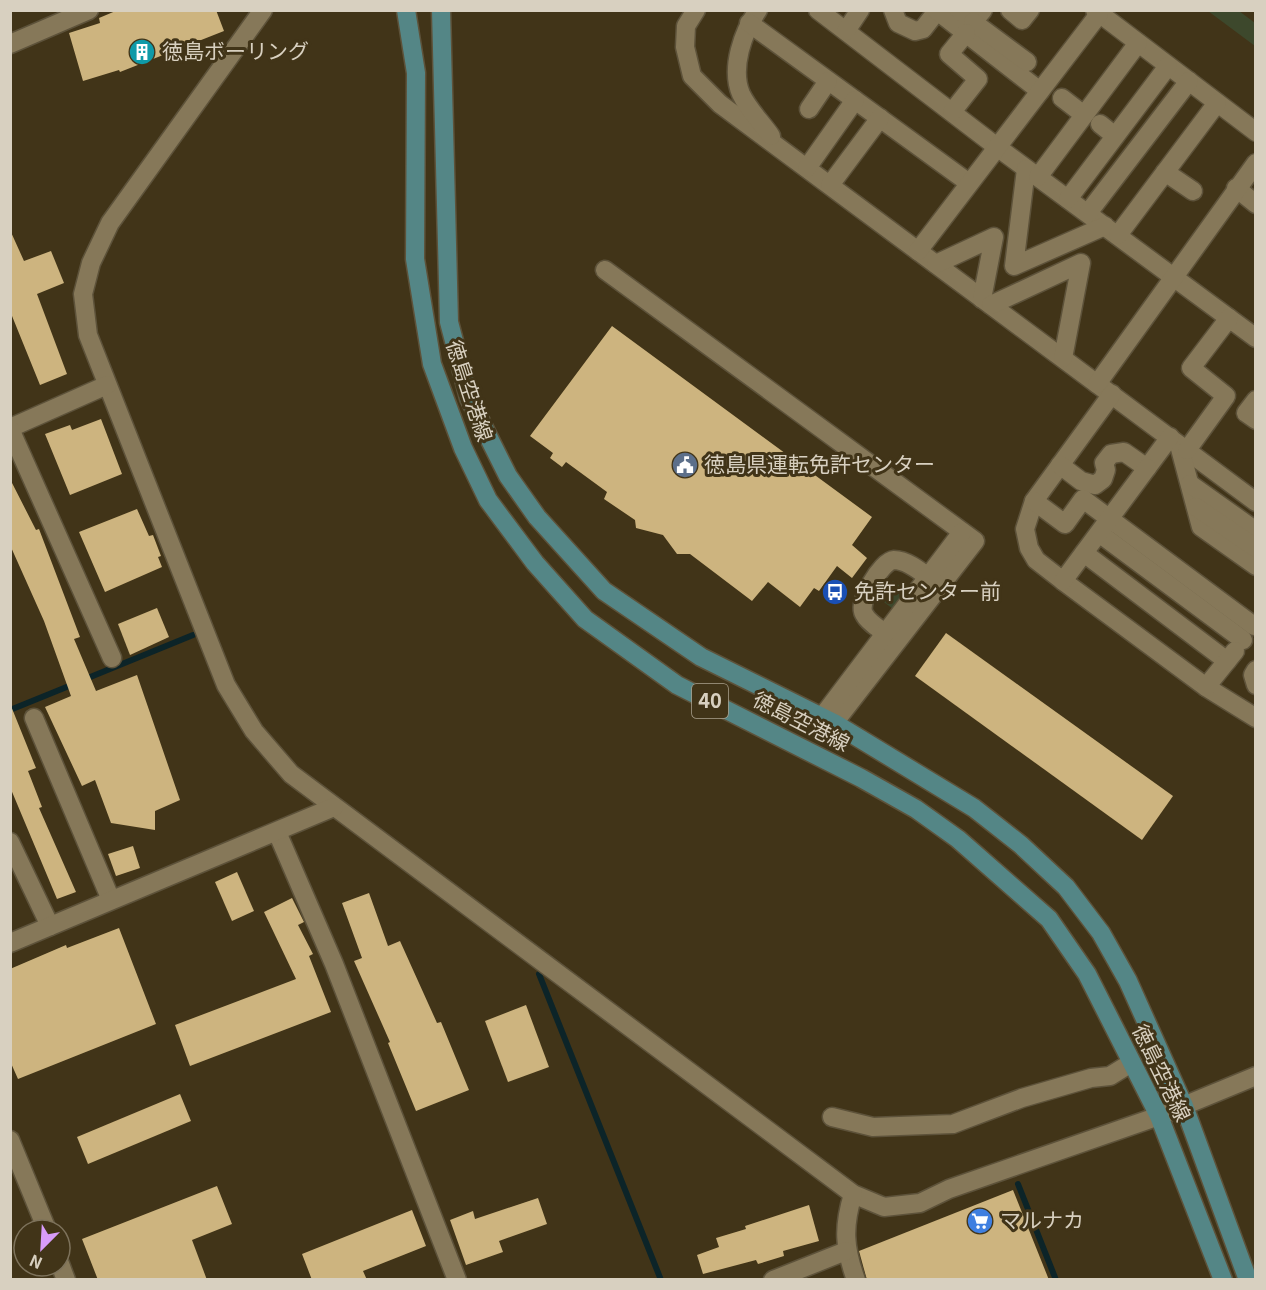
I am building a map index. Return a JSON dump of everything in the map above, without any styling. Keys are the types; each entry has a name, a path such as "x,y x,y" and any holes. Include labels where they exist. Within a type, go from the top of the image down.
{"main road":[{"name":"徳島空港線","path":"406,10 416,73 415,259 432,364 463,448 488,500 535,563 585,619 677,685 861,778 916,809 958,839 1049,919 1087,974 1159,1116 1223,1280"},
{"name":"徳島空港線","path":"441,10 449,322 469,398 508,476 537,517 604,591 701,657 828,720 974,808 1022,845 1066,887 1101,933 1128,981 1184,1106 1248,1280"}],"street":[{"path":"10,44 89,10"},
{"path":"262,10 110,223 91,263 83,294 88,335 226,686 261,740 291,774 853,1194 884,1207 920,1203 949,1189 1159,1116 1256,1076"},
{"path":"696,10 686,26 685,47 692,76 720,104 1256,502"},
{"path":"818,10 997,147 1256,338"},
{"path":"846,31 860,10"},
{"path":"893,10 898,23 915,31 923,28 936,11 970,19 1026,62"},
{"path":"1010,10 1022,20 1030,10"},
{"path":"918,251 1041,91 1097,12 1256,132"},
{"path":"781,149 741,94 738,69 753,17 828,81 969,183"},
{"path":"952,112 978,79 949,54 970,19"},
{"path":"970,19 1041,91"},
{"path":"1138,43 1084,115 1032,173 1014,266 1112,231 1165,172 1217,103"},
{"path":"1068,199 1168,66"},
{"path":"809,108 828,81"},
{"path":"1088,213 1143,155 1189,81"},
{"path":"1062,98 1084,115"},
{"path":"807,168 855,100"},
{"path":"830,185 880,118"},
{"path":"1100,124 1115,136"},
{"path":"1256,163 1172,277 1060,465 1034,501 1027,517 1026,540 1036,560 1063,581 1206,687 1256,718"},
{"path":"1165,172 1193,191"},
{"path":"1236,188 1256,204"},
{"path":"936,264 994,237 987,302"},
{"path":"987,302 1081,263 1063,358"},
{"path":"605,270 975,541 828,720"},
{"path":"1063,581 1147,468 1179,444 1226,396 1191,368 1229,318"},
{"path":"107,385 10,429 112,658"},
{"path":"1256,400 1246,413 1256,420"},
{"path":"1179,444 1201,528 1256,566"},
{"path":"1060,465 1081,481 1095,484 1104,479 1106,458 1118,451 1147,468"},
{"path":"1190,484 1256,531"},
{"path":"1034,501 1065,524 1083,499 1105,526 1252,631 1206,687"},
{"path":"1196,507 1256,548"},
{"path":"828,720 885,633 962,532"},
{"path":"1084,553 1227,660"},
{"path":"885,633 864,615 861,606 863,595 887,563 894,560 908,564 928,577"},
{"path":"1256,670 1253,675 1256,685"},
{"path":"34,718 111,900"},
{"path":"10,943 334,807"},
{"path":"277,832 334,964 457,1280"},
{"path":"10,842 50,926"},
{"path":"832,1117 873,1127 953,1124 1022,1098 1091,1078 1110,1076 1131,1063"},
{"path":"10,1140 41,1218"},
{"path":"853,1194 847,1214 846,1251 856,1280"},
{"path":"773,1280 846,1251"}],"green space":[{"path":"1208,11 1239,11 1255,23 1255,46"},
{"path":"893,581 907,591 893,609 880,599"}],"building":[{"name":"徳島ボーリング","path":"118,10 216,10 224,31 120,72 119,70 83,81 69,33 100,23 99,18"},
{"path":"10,230 24,261 51,251 64,283 37,294 67,374 40,385 10,311"},
{"name":"徳島県運転免許センター","path":"612,326 872,517 852,545 867,558 852,578 837,566 819,591 814,588 800,607 768,582 752,601 690,554 677,554 663,535 636,528 635,520 604,499 607,492 566,462 562,467 550,458 553,453 530,436"},
{"path":"101,419 122,474 70,495 45,434 70,425 72,430"},
{"path":"10,479 36,530 39,529 80,637 74,639 96,691 137,675 180,800 155,811 155,830 111,823 95,780 82,786 45,707 71,696 44,621 10,545"},
{"path":"137,509 149,536 153,535 161,556 158,557 162,567 105,592 79,532"},
{"path":"157,608 169,637 130,655 118,624"},
{"path":"946,633 1173,796 1142,840 915,676"},
{"path":"11,706 36,768 28,771 42,807 39,808 76,892 57,899 10,787"},
{"path":"133,846 140,868 116,876 108,854"},
{"path":"237,872 254,911 232,921 215,882"},
{"path":"369,893 388,946 400,941 437,1023 441,1022 469,1090 416,1111 388,1043 390,1042 354,961 362,958 342,903"},
{"path":"292,898 304,922 298,925 313,954 309,956 331,1012 190,1066 175,1025 296,979 264,912"},
{"path":"119,928 156,1024 18,1079 10,1061 10,969 66,945 67,948"},
{"path":"526,1005 549,1067 508,1082 485,1021"},
{"path":"180,1094 191,1121 88,1164 77,1137"},
{"path":"217,1186 232,1224 192,1240 207,1280 98,1280 82,1239"},
{"name":"マルナカ","path":"1013,1190 1049,1280 867,1280 859,1251"},
{"path":"538,1198 547,1224 499,1241 503,1252 466,1265 450,1220 473,1211 475,1219"},
{"path":"809,1205 819,1241 783,1251 784,1256 758,1264 756,1260 703,1274 697,1255 719,1247 716,1238"},
{"path":"412,1210 426,1246 363,1271 367,1280 312,1280 302,1254"}],"waterway":[{"path":"83,680 193,635"},
{"path":"10,710 74,684"},
{"path":"539,974 661,1280"},
{"path":"1018,1184 1056,1280"}],"place":[{"name":"徳島ボーリング","path":"142,52"},
{"name":"徳島県運転免許センター","path":"685,465"},
{"name":"免許センター前","path":"835,592"},
{"name":"マルナカ","path":"980,1221"}]}
